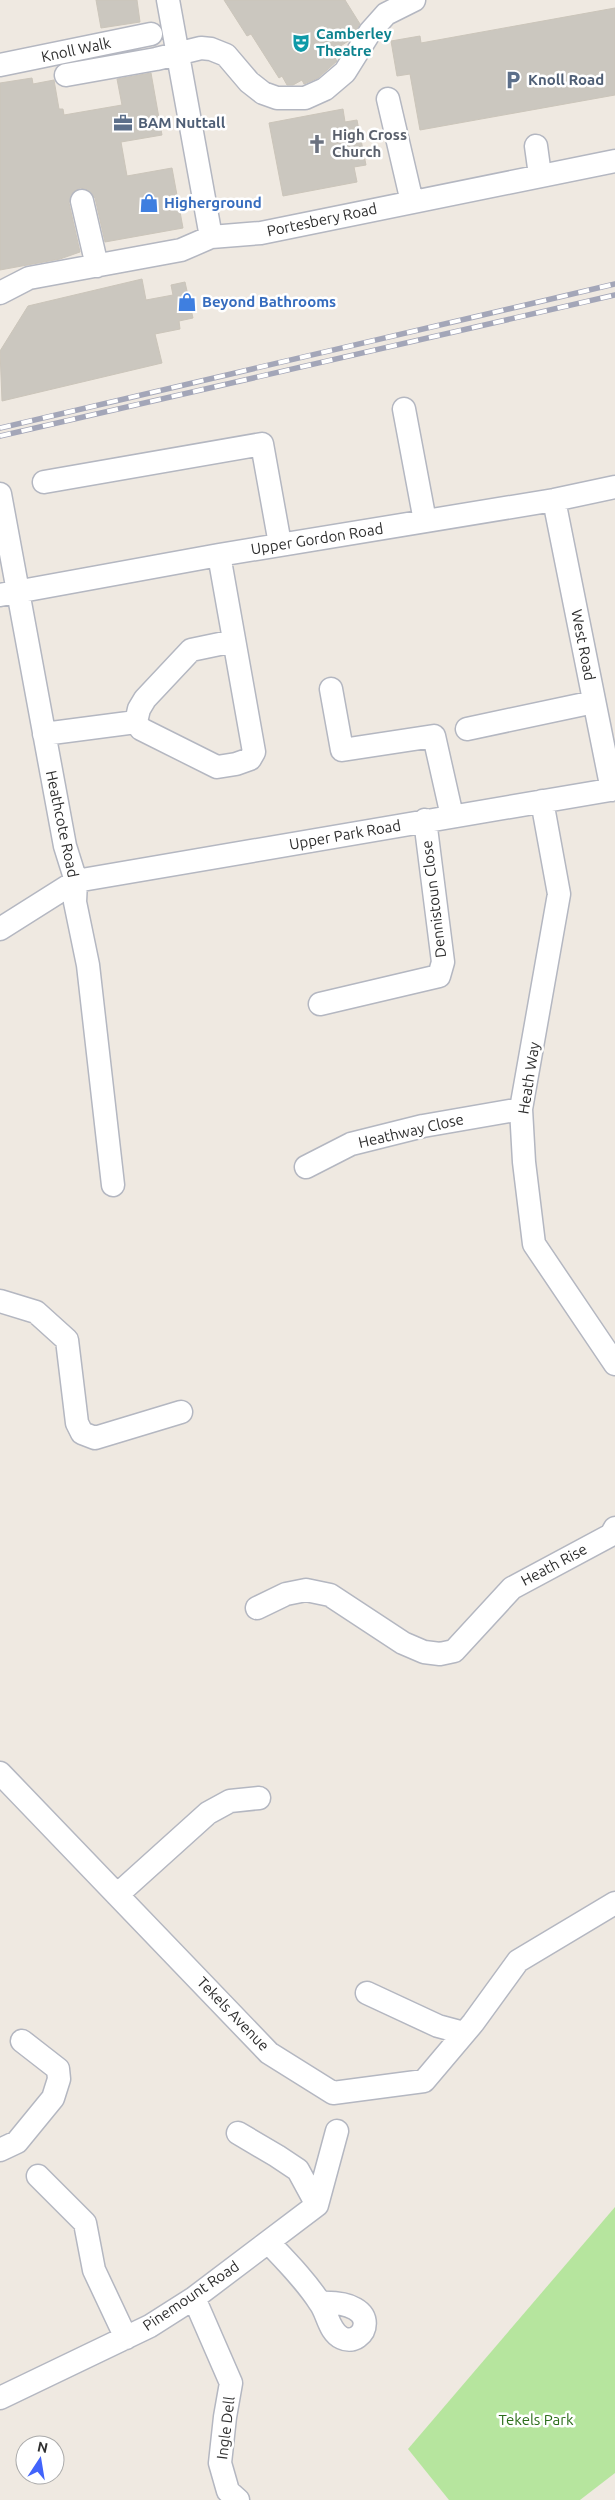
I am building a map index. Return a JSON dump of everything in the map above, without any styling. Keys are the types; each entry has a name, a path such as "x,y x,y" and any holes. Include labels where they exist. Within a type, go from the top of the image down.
{"street":[{"path":"168,0 211,237"},
{"path":"66,75 201,48 211,49 226,55 249,82 263,93 277,98 305,98 325,89 345,72 370,32 386,14 414,0"},
{"name":"Knoll Walk","path":"0,65 151,34"},
{"path":"388,99 412,202"},
{"path":"536,146 540,175"},
{"name":"Portesbery Road","path":"0,294 30,278 181,250 211,237 261,232 615,161"},
{"path":"82,201 97,266"},
{"path":"0,307 5,306 30,278"},
{"path":"404,409 426,521"},
{"path":"44,482 262,444 280,544"},
{"name":"Upper Gordon Road","path":"10,593 280,544 554,500 615,486"},
{"name":"Heathcote Road","path":"0,494 10,593 44,734 65,846 76,881 75,902 88,965 113,1186"},
{"name":"West Road","path":"554,500 594,702 614,790"},
{"path":"219,555 254,752 250,759 236,764 217,767 141,729 136,722 138,709 191,650 234,641"},
{"path":"331,689 342,750 434,736 452,816"},
{"path":"467,729 594,702"},
{"path":"44,734 136,722"},
{"name":"Upper Park Road","path":"76,881 252,852 425,820 614,790"},
{"name":"Heath Way","path":"542,801 559,894 521,1109 524,1162 534,1244 615,1364"},
{"name":"Dennistoun Close","path":"320,1004 439,976 443,962 425,820"},
{"path":"0,929 76,881"},
{"name":"Heathway Close","path":"306,1167 351,1144 423,1126 521,1109"},
{"path":"0,1302 36,1312 67,1340 77,1423 82,1433 95,1438 181,1412"},
{"name":"Heath Rise","path":"257,1608 286,1594 306,1590 330,1595 403,1643 424,1652 440,1654 454,1650 512,1588 611,1535 615,1528"},
{"name":"Tekels Avenue","path":"0,1773 269,2053 333,2093 424,2081 464,2033 518,1961 615,1903"},
{"path":"117,1895 208,1813 230,1801 259,1798"},
{"path":"367,1993 438,2026 464,2033"},
{"path":"0,2150 17,2142 52,2098 59,2079 58,2069 22,2041"},
{"path":"317,2205 337,2131"},
{"path":"238,2133 298,2170 317,2205"},
{"path":"38,2176 85,2223 94,2270 126,2338"},
{"name":"Pinemount Road","path":"0,2398 126,2338 194,2298 317,2205"},
{"path":"268,2242 320,2303"},
{"name":"Ingle Dell","path":"194,2298 231,2383 224,2418 220,2463 228,2491 238,2500"}],"green space":[{"name":"Tekels Park","path":"615,2207 615,2473 580,2500 449,2500 408,2449"}],"building":[{"path":"96,0 137,0 140,22 101,28"},
{"name":"Camberley Theatre","path":"224,0 345,0 360,24 350,40 331,52 337,61 318,78 304,84 302,80 293,85 287,85 282,76 279,78 251,34 247,36"},
{"name":"Knoll Road","path":"615,8 615,95 420,130 410,74 397,76 391,41 420,36 421,43"},
{"path":"151,73 162,135 121,142 127,176 172,168 183,228 105,242 95,198 86,189 80,188 73,192 69,203 80,252 60,259 0,270 0,83 32,78 33,84 54,80 59,109 63,109 64,115 122,105 117,79"},
{"name":"High Cross Church","path":"343,109 345,122 357,120 366,165 354,167 357,182 283,196 269,123"},
{"path":"142,279 146,300 173,295 171,285 185,282 193,318 179,321 180,329 155,334 162,363 2,401 0,351 28,306"}],"railway":[{"path":"0,428 615,284"},
{"path":"0,436 615,295"}],"place":[{"name":"Camberley Theatre","path":"301,43"},
{"name":"Knoll Road","path":"513,80"},
{"name":"BAM Nuttall","path":"123,123"},
{"name":"High Cross Church","path":"317,144"},
{"name":"Higherground","path":"149,203"},
{"name":"Beyond Bathrooms","path":"187,302"}]}
